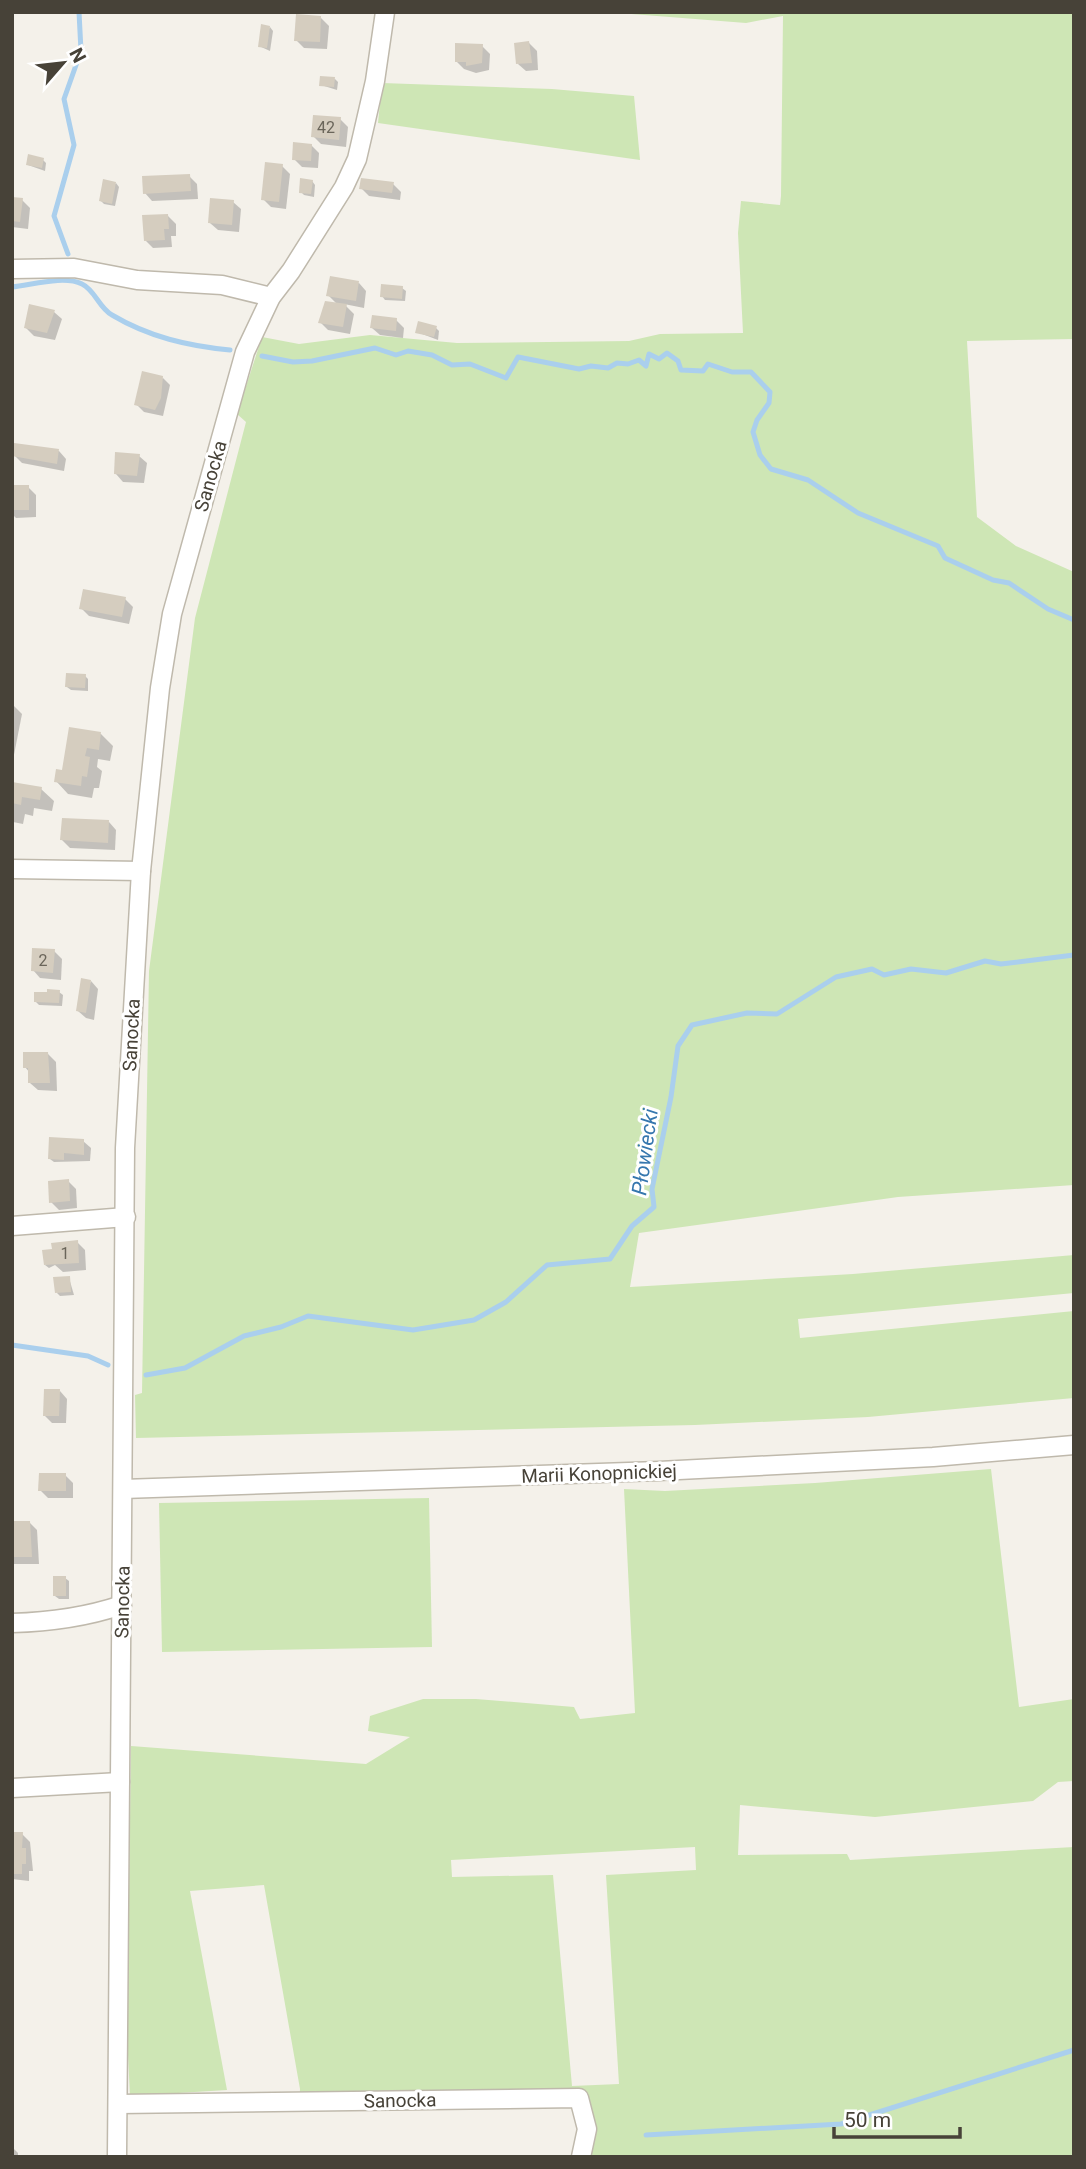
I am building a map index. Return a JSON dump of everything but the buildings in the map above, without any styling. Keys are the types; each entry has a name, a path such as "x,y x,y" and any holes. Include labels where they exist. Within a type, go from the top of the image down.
{"street":[{"name":"Sanocka","path":"117,2157 125,1148 141,871 160,688 172,614 245,352 271,297 344,187 358,159 375,81 385,12"},
{"path":"12,270 74,268 136,280 222,285 271,297"},
{"path":"12,869 141,871"},
{"path":"12,1226 126,1217"},
{"name":"Marii Konopnickiej","path":"123,1489 659,1471 933,1457 1074,1445"},
{"path":"12,1623 51,1622 96,1614 122,1605"},
{"path":"12,1788 120,1782"},
{"name":"Sanocka","path":"118,2104 579,2098 587,2129 580,2157"}],"green space":[{"path":"606,12 1074,12 1074,339 967,341 977,517 1016,546 1074,572 1074,1185 898,1197 639,1233 630,1287 853,1274 1074,1255 1074,1293 798,1319 800,1338 1074,1311 1074,1398 868,1417 695,1425 136,1438 135,1395 142,1393 149,971 195,618 246,422 237,414 262,337 299,344 370,335 457,343 629,341 660,334 743,333 738,233 741,201 780,205 783,16 746,23"},
{"path":"382,83 552,89 634,96 640,160 378,123"},
{"path":"991,1469 1019,1707 1074,1699 1074,1781 1058,1782 1033,1801 875,1817 740,1805 738,1855 847,1854 850,1860 1074,1847 1074,2157 573,2157 580,2133 573,2106 299,2109 300,2089 264,1885 190,1891 227,2090 130,2096 127,2034 131,1746 366,1764 410,1737 368,1731 370,1716 423,1699 476,1699 574,1707 580,1719 635,1713 624,1489 665,1491 815,1483","holes":["695,1847 696,1870 606,1875 619,2084 572,2086 553,1875 452,1877 451,1860"]},
{"path":"429,1498 432,1647 162,1652 159,1503"}],"waterway":[{"path":"68,254 54,216 74,145 64,99 81,51 79,12"},
{"path":"12,287 57,280 75,281 90,290 108,312 126,323 184,343 230,350"},
{"path":"262,356 293,362 312,361 375,348 396,355 408,351 432,355 452,365 470,364 506,378 518,357 579,369 591,366 608,368 617,363 628,364 639,360 646,366 649,354 659,359 667,353 678,361 681,370 703,371 708,364 732,372 751,372 770,392 769,403 757,420 753,432 760,455 771,469 808,480 858,513 938,546 945,558 993,580 1009,583 1048,609 1074,620"},
{"name":"Płowiecki","path":"146,1375 185,1368 244,1336 281,1327 308,1316 413,1330 474,1320 506,1302 547,1265 610,1259 632,1226 654,1207 652,1189 671,1097 678,1046 692,1025 747,1013 777,1014 836,977 872,969 884,975 911,969 946,973 985,961 1001,964 1074,955"},
{"name":"Płowiecki","path":"12,1345 88,1356 108,1365"},
{"path":"646,2135 841,2124 1074,2050"}]}
